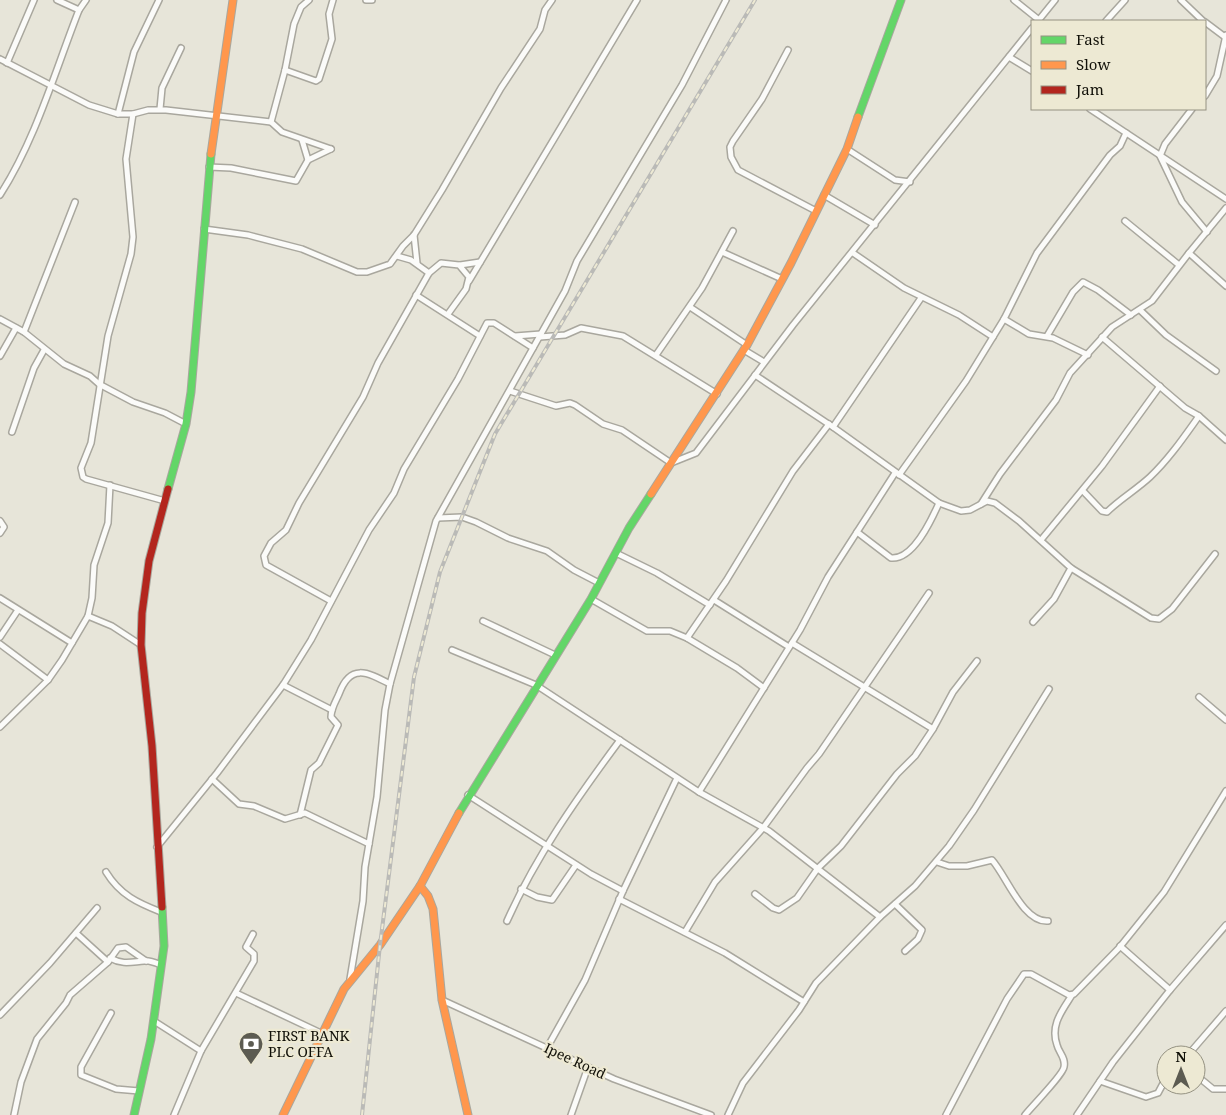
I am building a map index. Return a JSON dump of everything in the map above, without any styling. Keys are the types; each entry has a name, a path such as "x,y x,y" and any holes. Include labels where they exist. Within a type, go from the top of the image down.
{"street":[{"path":"7,63 34,0"},
{"path":"57,0 79,10"},
{"path":"0,194 17,164 52,85 79,10 86,0"},
{"path":"118,114 134,52 159,0"},
{"path":"134,1115 154,1021 164,946 152,746 141,645 142,613 148,570 186,424 191,392 209,167 233,0"},
{"path":"271,122 285,70 294,24 301,7 309,0"},
{"path":"285,70 316,81 318,79 332,39 329,14 333,0"},
{"path":"366,0 370,2 372,0"},
{"path":"204,229 248,235 302,249 357,272 380,269 397,256 402,246 414,235 501,88 540,29 545,10 552,0"},
{"path":"448,314 570,115 637,0"},
{"path":"350,980 363,901 365,867 381,766 383,724 390,684 425,555 438,518 565,291 577,261 677,94 726,0"},
{"path":"283,1115 350,980 380,945 420,886 468,795 591,599 670,463 745,347 782,279 847,150 901,0"},
{"path":"1014,0 1037,20"},
{"path":"1039,20 1055,0"},
{"path":"1107,20 1125,0"},
{"path":"1181,0 1202,20"},
{"path":"1206,23 1226,36 1217,76 1206,94"},
{"path":"670,463 696,453 764,362 1031,29"},
{"path":"160,109 162,88 181,48"},
{"path":"788,50 762,99 733,141 731,157 738,170 816,211"},
{"path":"1009,57 1031,70"},
{"path":"0,59 89,105 118,114 133,114 160,109 271,122 282,132 331,150 308,160 296,181 231,168 209,167"},
{"path":"1091,110 1226,199"},
{"path":"1191,110 1165,144 1160,156 1182,202 1207,232"},
{"path":"133,114 126,159 133,237 124,284 108,336 90,443 81,468 83,477 86,479 165,500"},
{"path":"699,792 791,645 828,577 857,532 897,474 938,422 993,337 1037,254 1110,155 1120,146 1126,134"},
{"path":"302,140 308,160"},
{"path":"847,150 895,180 910,182"},
{"path":"824,196 875,225"},
{"path":"24,332 75,202"},
{"path":"979,506 1000,474 1056,400 1070,373 1112,327 1152,301 1189,252 1226,208"},
{"path":"1125,221 1179,265"},
{"path":"656,355 717,265 733,231"},
{"path":"414,235 417,263"},
{"path":"722,252 782,279"},
{"path":"853,252 921,298 959,315 993,337"},
{"path":"1189,252 1226,286"},
{"path":"397,256 417,263 429,273"},
{"path":"331,601 266,565 263,559 271,544 286,530 299,503 363,397 429,273 441,264 459,265 480,262"},
{"path":"459,265 468,274 468,283"},
{"path":"1046,336 1072,292 1083,282 1098,290 1131,315"},
{"path":"416,295 480,336"},
{"path":"687,638 712,602 793,471 831,426 921,298"},
{"path":"690,307 764,362"},
{"path":"1140,310 1166,335 1216,371"},
{"path":"1004,319 1029,334 1046,336 1088,355"},
{"path":"0,320 24,332 44,350 64,364 90,376 99,384 133,402 165,413 186,424"},
{"path":"157,848 212,779 282,685 331,601 357,551 394,493 404,469 458,379 489,322 494,323 534,348"},
{"path":"0,356 16,328"},
{"path":"515,336 565,335 581,328 623,336 716,394"},
{"path":"1102,337 1185,408 1199,416 1226,440"},
{"path":"12,432 34,368 44,350"},
{"path":"755,375 831,426 939,503 961,511 979,506 987,501 995,502 1071,568 1151,618 1159,619 1172,609 1215,554"},
{"path":"1041,540 1083,491 1160,386"},
{"path":"510,390 556,406 570,403 575,405 604,424 622,430 670,463"},
{"path":"1083,491 1102,511 1107,512 1149,478 1172,453 1199,416"},
{"path":"2,723 48,680 88,616 92,598 94,566 108,524 110,485"},
{"path":"857,532 891,558 903,557 909,553 928,526 939,503"},
{"path":"438,518 469,520 508,538 548,550 574,570 599,583"},
{"path":"0,522 4,527 0,533"},
{"path":"616,553 712,602 865,686 933,729"},
{"path":"1033,622 1054,599 1071,568"},
{"path":"685,932 714,882 762,828 806,768 819,754 929,593"},
{"path":"0,598 72,643"},
{"path":"591,599 648,631 670,630 687,638 736,668 764,688"},
{"path":"0,637 18,610"},
{"path":"88,616 112,626 141,645"},
{"path":"483,621 555,655"},
{"path":"0,644 48,680"},
{"path":"452,650 536,685 699,792 769,831 880,917"},
{"path":"755,894 773,908 779,910 797,898 818,868 847,839 897,774 915,756 933,729 953,692 977,661"},
{"path":"300,815 311,770 319,763 331,737 336,732 338,725 331,716 342,686 350,675 369,674 390,684"},
{"path":"282,685 332,710"},
{"path":"728,1115 743,1083 820,978 937,862 974,810 1049,689"},
{"path":"1199,696 1226,720"},
{"path":"506,921 521,889 547,845 620,740"},
{"path":"547,1048 585,980 619,899 677,778"},
{"path":"212,779 239,804 254,806 285,819 306,813 369,844"},
{"path":"1025,1115 1063,1070 1064,1059 1056,1045 1056,1026 1059,1014 1072,995 1120,946 1174,877 1226,791"},
{"path":"468,795 576,865 623,891"},
{"path":"937,862 949,866 967,866 992,860 1010,889 1032,915 1042,921 1048,921"},
{"path":"521,889 537,897 552,900 576,865"},
{"path":"106,872 114,886 134,901 161,912"},
{"path":"420,886 428,896 432,909 439,949 442,1000 468,1115"},
{"path":"619,899 725,953 804,1002"},
{"path":"895,904 922,930 921,934 906,951"},
{"path":"0,1015 76,934 97,908"},
{"path":"1077,1115 1100,1081 1170,990 1224,933 1226,925"},
{"path":"76,934 109,960 119,963 146,961"},
{"path":"174,1115 201,1051 254,961 254,954 246,947 253,934"},
{"path":"1120,946 1170,990"},
{"path":"14,1115 21,1082 37,1039 70,995 109,960 118,948 126,947 146,961 161,965"},
{"path":"946,1115 1007,1000 1024,974 1031,974 1072,995"},
{"path":"236,993 322,1034"},
{"name":"Ipee Road","path":"442,1000 588,1067 703,1114 711,1115"},
{"path":"1197,1045 1226,1011"},
{"path":"111,1013 83,1062 81,1075 116,1089 139,1091"},
{"path":"154,1021 201,1051"},
{"path":"571,1115 588,1067"},
{"path":"1100,1081 1146,1097 1156,1094"},
{"path":"1206,1083 1213,1089 1226,1089"}],"railway":[{"path":"362,1115 380,945 414,677 440,572 495,434 755,0"}],"traffic: fast":[{"path":"858,117 901,0"},
{"path":"168,489 186,424 191,392 211,154"},
{"path":"459,813 591,599 629,528 651,494"},
{"path":"134,1115 151,1039 164,946 162,907"}],"traffic: slow":[{"path":"211,154 233,0"},
{"path":"651,494 747,345 791,263 847,149 858,117"},
{"path":"283,1115 344,989 380,945 420,886 459,813"},
{"path":"420,886 428,896 433,909 442,1000 468,1115"}],"traffic: jam":[{"path":"162,907 152,746 141,645 142,613 149,561 168,489"}],"place":[{"name":"FIRST BANK PLC OFFA","path":"251,1065"}]}
